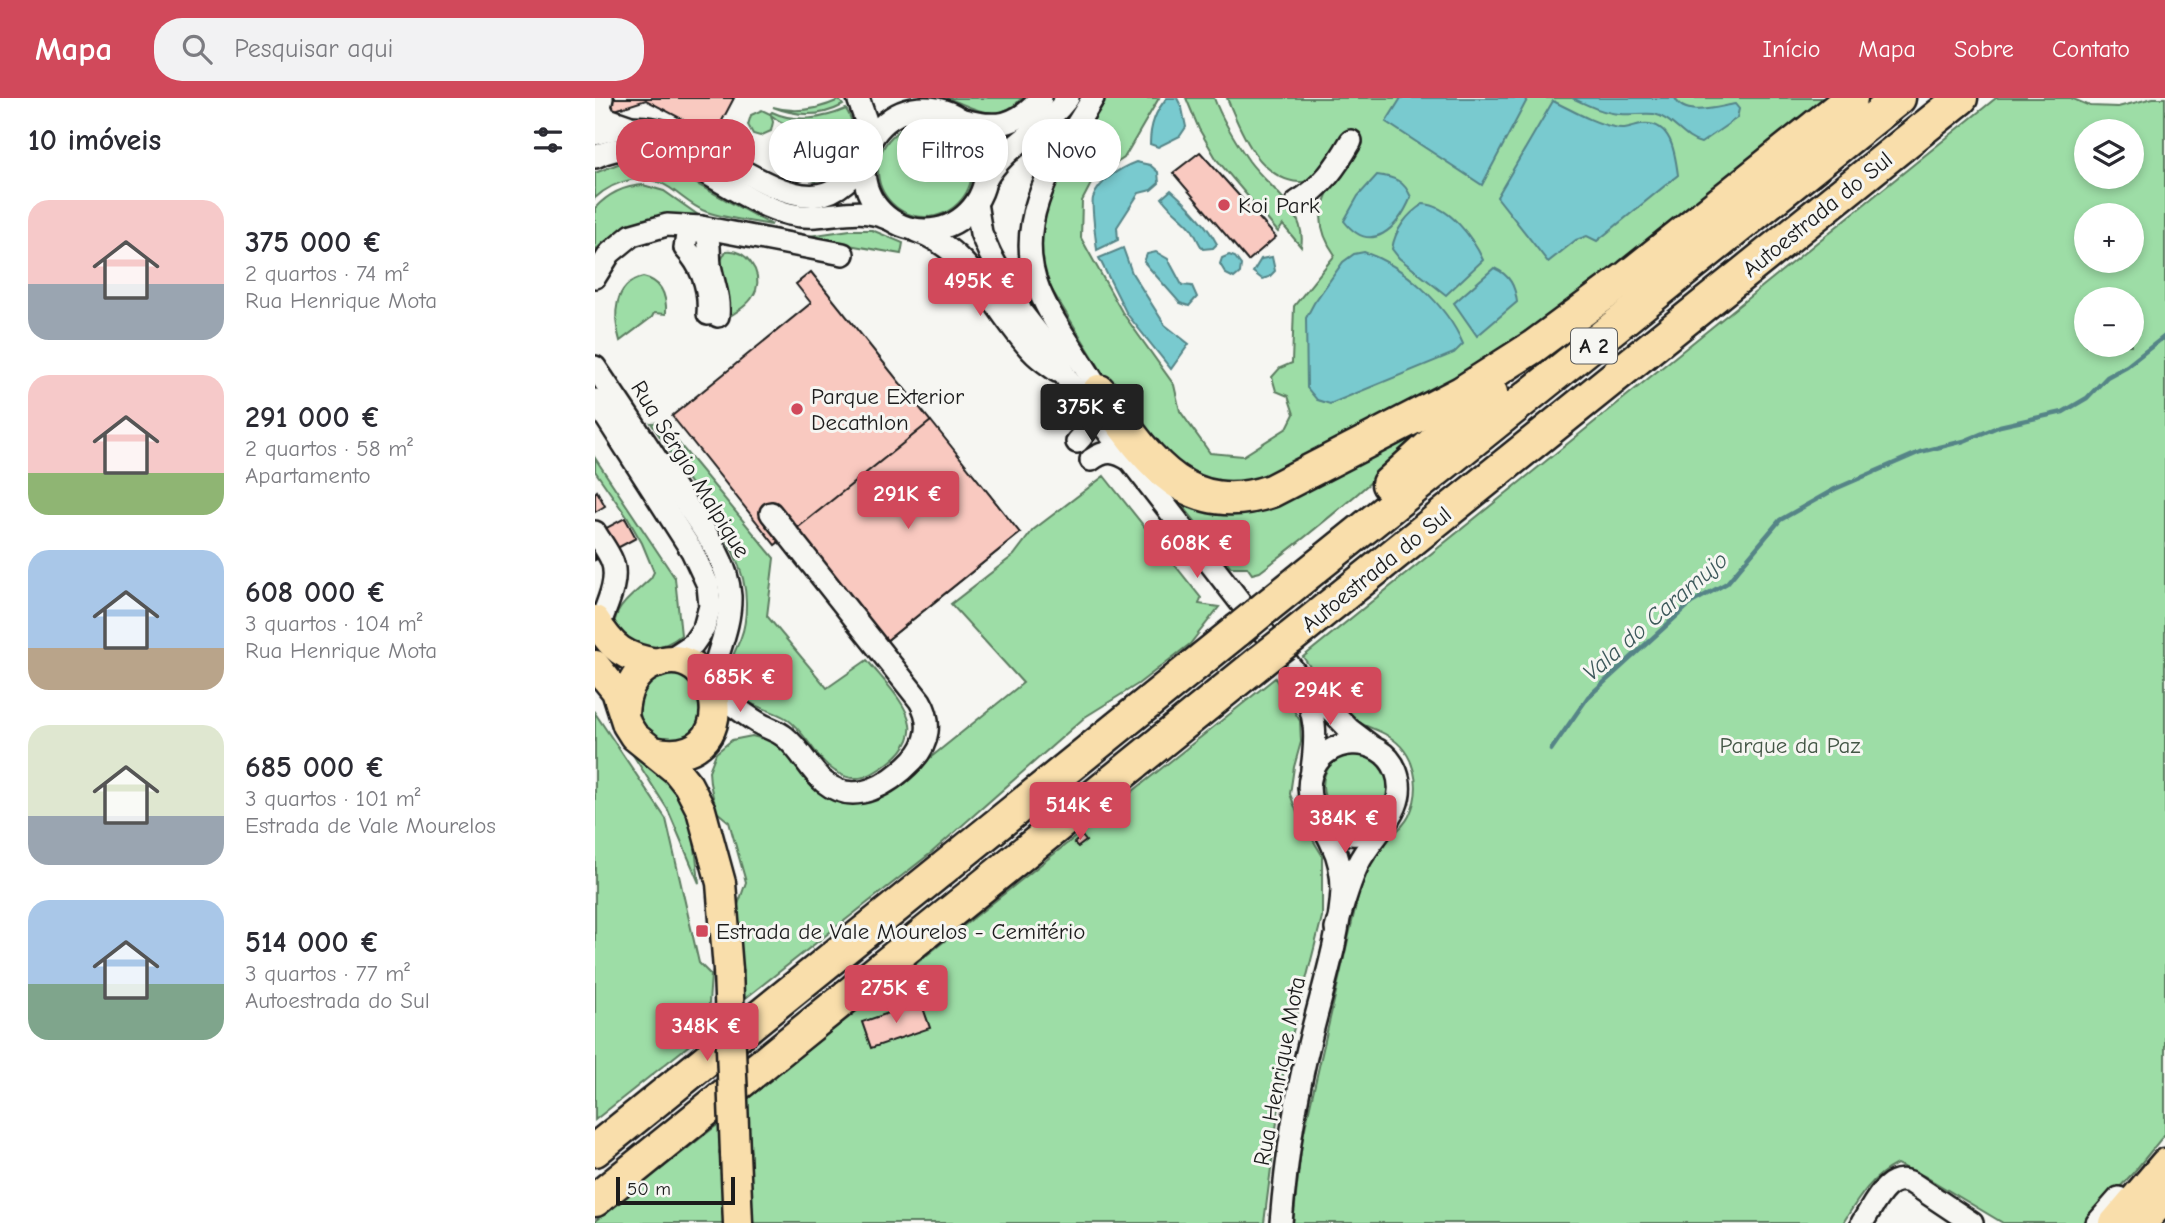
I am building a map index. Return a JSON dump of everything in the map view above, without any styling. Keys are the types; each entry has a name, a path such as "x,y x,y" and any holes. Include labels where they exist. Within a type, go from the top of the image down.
{"highway":[{"path":"1093,397 1173,480 1201,494 1231,499 1246,498 1285,486 1461,393 1533,347 1629,276 1851,98"},
{"name":"Autoestrada do Sul","path":"595,1150 1899,98"},
{"name":"Autoestrada do Sul","path":"595,1200 1961,98"},
{"path":"1276,600 1322,547 1441,435 1548,348 1629,276"}],"main road":[{"path":"597,623 611,643 625,655 662,662"},
{"path":"624,714 629,687 648,666 677,661 689,664 701,673 712,688 716,706 715,721 708,736 698,775 701,810 721,883 728,970 738,1223"},
{"path":"595,665 616,691 634,736 676,770 688,785 701,810"},
{"path":"653,751 668,754 684,752 708,736"},
{"path":"2114,1223 2165,1163"},
{"path":"2143,1223 2165,1198"}],"street":[{"path":"602,98 600,107 605,118 616,122"},
{"path":"858,98 865,119"},
{"path":"891,98 920,108 941,110 960,119"},
{"path":"1008,122 1027,112 1041,98"},
{"path":"865,182 878,209 899,224 927,231 946,227 963,218 976,203 984,183 999,160 1045,124 1068,98"},
{"path":"1077,442 1089,426 1093,397 1045,301 1032,267 1031,220 1041,190 1093,98"},
{"path":"883,125 903,112 920,108"},
{"path":"595,134 616,130"},
{"path":"1297,202 1319,188 1351,141"},
{"path":"595,158 614,150 631,148 660,151 684,161 756,202 787,214 814,217 874,212 935,238 966,265 1033,352 1093,397"},
{"path":"755,176 779,189 802,195 818,195 836,189 844,182"},
{"path":"976,203 981,233 1022,313 1051,350 1067,379"},
{"path":"595,277 615,248 632,235 657,226 701,228 843,254"},
{"path":"685,248 687,236 701,228"},
{"path":"595,258 635,241 671,239 693,256 703,277 713,315 717,292 710,266 708,238 701,228"},
{"path":"711,255 721,242 746,236"},
{"path":"1005,278 1034,308 1093,397 1130,460 1297,675 1349,729 1389,759 1400,783 1396,808 1364,851 1356,867 1336,929"},
{"path":"595,354 631,419"},
{"name":"Rua Sérgio Malpique","path":"595,367 709,540 727,576 730,597 728,620 714,663 712,688"},
{"name":"Rua Sérgio Malpique","path":"595,400 692,551 708,585 710,606 704,628 693,644 662,662"},
{"path":"1091,460 1108,451 1130,460"},
{"path":"712,688 758,723 788,739 824,782 836,789 856,793 877,788 913,760 925,743 928,727 925,710 920,701 771,513"},
{"path":"595,532 612,561 614,570 614,579 597,623"},
{"path":"1297,675 1312,713 1317,735 1309,793 1340,867 1342,888 1336,929"},
{"path":"708,736 730,724 758,723"},
{"path":"1311,774 1326,753 1342,745 1359,743 1376,749"},
{"path":"1315,812 1327,825 1344,833 1371,832 1387,822"},
{"name":"Rua Henrique Mota","path":"1281,1223 1287,1158 1304,1061 1336,929"},
{"path":"2098,1223 2123,1194 2165,1163"},
{"path":"1862,1223 1888,1185 1902,1180 1912,1183 1972,1223"}],"green space":[{"path":"947,98 1022,98 1004,111 995,113 976,110"},
{"path":"1103,98 1159,98 1121,160 1121,119 1090,119"},
{"path":"1186,98 1214,98 1225,123 1249,161 1293,211 1302,234 1301,247 1283,225 1278,232 1217,160 1199,129"},
{"path":"1227,98 1827,98 1610,271 1459,383 1302,468 1232,488 1186,477 1113,390 1044,277 1039,253 1044,205 1055,182 1092,182 1082,201 1081,238 1122,312 1174,385 1180,411 1210,453 1243,456 1287,428 1294,414 1288,396 1276,391 1272,377 1280,368 1292,363 1294,306 1335,255 1324,234 1321,214 1326,195 1337,174 1314,181 1299,182 1285,179 1273,172 1253,151"},
{"name":"Parque da Paz","path":"1996,98 2071,98 2090,106 2118,107 2153,98 2165,98 2165,1134 2086,1223 2003,1223 1924,1176 1897,1164 1872,1182 1843,1223 1293,1223 1302,1141 1363,874 1378,850 1409,816 1416,782 1405,751 1384,734 1358,722 1333,698 1303,657"},
{"path":"839,100 843,105 817,113 791,112 773,107 806,110"},
{"path":"846,109 851,119 799,119 819,117"},
{"path":"762,110 799,119 777,119 771,115 769,132 760,136 755,135 755,119 750,119 751,115"},
{"path":"897,133 897,182 970,182 958,203 943,213 925,217 907,213 892,203 880,182 883,182 883,150"},
{"path":"616,165 616,182 622,182 595,198 595,173"},
{"path":"658,182 693,182 772,225 707,212"},
{"path":"643,185 664,191 701,217 657,220 632,226 620,231 595,250 595,208 617,192"},
{"path":"850,230 872,230 903,243 901,254 802,237"},
{"path":"726,251 746,257 757,276 756,290 751,299 727,318 720,262"},
{"path":"643,277 659,286 666,314 654,313 620,341 616,312 621,294 633,281"},
{"path":"661,422 774,558 767,616 827,688 867,660 902,704 909,718 910,731 906,745 894,759 873,773 855,778 838,773 830,768 787,719 747,702 735,690 729,670 745,621 742,575 731,547 651,423"},
{"path":"1434,425 1349,501 1260,572 1252,574 1247,567 1231,567 1172,492 1195,503"},
{"path":"595,458 675,578 681,635 667,644 643,647 628,640 616,626 615,620 620,608 654,572 627,517 595,471"},
{"path":"1104,476 1201,598 1199,604 1219,607 1190,644 1138,684 1085,717 931,853 738,1004 738,905 746,882 729,822 717,812 715,806 709,771 716,753 732,740 752,736 764,739 766,735 819,790 833,800 849,804 867,802 889,791 1023,683 951,604 1014,555 1033,530"},
{"path":"670,674 693,684 703,707 693,730 670,740 647,730 637,707 647,684"},
{"path":"1275,678 1300,721 1301,742 1290,794 1298,815 1322,855 1322,917 1284,1067 1264,1223 753,1223 746,1099"},
{"path":"595,713 666,819 699,963 711,975 707,1031 595,1120"},
{"path":"1356,753 1369,756 1379,763 1386,773 1389,786 1386,799 1379,809 1369,816 1356,819 1343,816 1333,809 1326,799 1323,786 1326,773 1333,763 1343,756"},
{"path":"633,755 669,780 683,800 691,828 699,883 668,810"},
{"path":"721,1122 724,1223 595,1223 595,1221"}],"water":[{"path":"1167,98 1177,98 1186,127 1180,136 1158,147 1150,144 1151,131 1154,119"},
{"path":"1401,98 1528,98 1482,185 1386,122"},
{"path":"1572,98 1675,98 1686,108 1702,110 1735,104 1739,109 1737,118 1701,143 1661,116 1607,112"},
{"path":"1553,101 1606,125 1621,128 1651,124 1659,127 1670,139 1678,175 1597,241 1587,236 1576,240 1548,262 1497,197"},
{"path":"1136,162 1150,165 1158,172 1159,183 1151,190 1139,193 1117,227 1118,240 1097,250 1093,198 1104,182 1121,182 1123,168"},
{"path":"1377,175 1398,181 1411,197 1399,219 1383,234 1364,236 1344,221 1358,196"},
{"path":"1171,190 1208,229 1217,244 1213,248 1203,249 1191,228 1162,198"},
{"path":"1423,204 1433,206 1451,216 1473,242 1483,260 1446,295 1399,258 1392,249 1403,223"},
{"path":"1123,248 1132,273 1165,325 1189,344 1171,369 1127,314 1099,258"},
{"path":"1156,252 1168,259 1182,285 1192,286 1197,297 1189,306 1180,303 1144,262 1147,254"},
{"path":"1364,252 1394,267 1423,289 1446,315 1463,344 1454,353 1330,404 1317,400 1307,388 1306,318 1343,262 1354,254"},
{"path":"1229,255 1235,257 1241,265 1240,273 1234,278 1226,274 1220,264 1222,258"},
{"path":"1272,257 1275,271 1269,277 1262,279 1253,272 1261,259"},
{"path":"1494,268 1511,282 1517,302 1477,336 1454,303"}],"building":[{"path":"595,98 734,98 723,119 682,119 646,100 615,110 595,102"},
{"name":"Koi Park","path":"1200,152 1276,237 1248,261 1173,173"},
{"path":"811,272 1020,533 886,641 796,529 775,545 672,416 811,303 796,284"},
{"path":"931,421 1020,533 886,641 796,529"},
{"path":"597,491 605,506 595,512 595,493"},
{"path":"625,518 636,538 595,560 595,534"},
{"path":"1082,836 1086,841 1078,847 1074,843"},
{"path":"921,1002 930,1028 871,1048 862,1022"}],"waterway":[{"name":"Vala do Caramujo","path":"1551,750 1588,697 1691,603 1727,583 1780,520 1835,489 1920,452 1964,441 2000,426 2063,412 2087,398 2107,377 2127,366 2165,336"}],"place":[{"name":"Koi Park","path":"1224,205"},
{"name":"Parque Exterior Decathlon","path":"797,409"},
{"name":"Estrada de Vale Mourelos - Cemitério","path":"702,931"}]}
